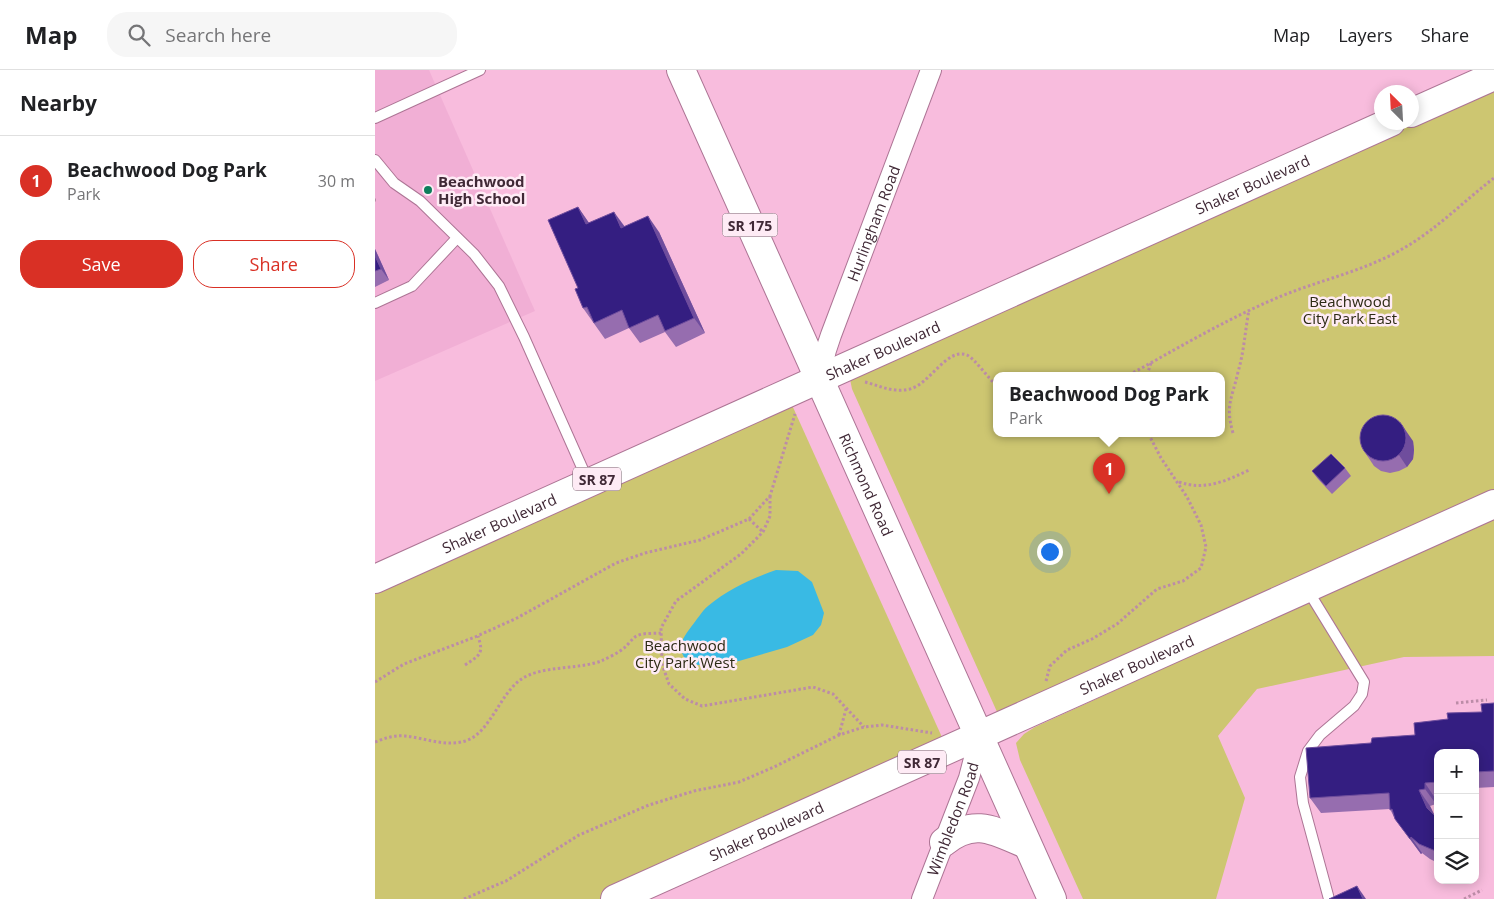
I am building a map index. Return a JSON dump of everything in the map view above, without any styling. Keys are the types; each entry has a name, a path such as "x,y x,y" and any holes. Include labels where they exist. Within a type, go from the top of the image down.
{"main road":[{"name":"Richmond Road","path":"681,70 1052,899"},
{"path":"1419,109 1494,76"},
{"name":"Shaker Boulevard","path":"375,579 1374,130"},
{"name":"Shaker Boulevard","path":"615,899 1494,504"},
{"path":"944,842 957,832 979,827 993,830 1026,844"}],"street":[{"name":"Hurlingham Road","path":"819,379 831,335 931,70"},
{"name":"Wimbledon Road","path":"922,899 969,778 978,736"}],"lane":[{"path":"375,118 480,70"},
{"path":"375,160 394,183 420,201 474,254 499,286 524,337 589,483"},
{"path":"375,303 413,286 457,238"},
{"path":"1306,588 1364,682 1362,694 1354,706 1320,735 1308,751 1300,777 1303,803 1329,899"}],"path":[{"path":"1134,372 1206,331 1249,310 1285,294 1395,254 1429,232 1494,178"},
{"path":"1233,434 1228,416 1231,397 1239,372 1249,310"},
{"path":"859,383 866,382 891,390 913,388 922,384 949,358 959,354 973,360 985,376 993,383"},
{"path":"1148,372 1151,362"},
{"path":"796,410 770,496 770,516 763,532 741,554 676,601 661,628 662,664 669,684 685,699 702,706 813,688 833,694 864,728"},
{"path":"1042,686 1048,679 1050,666 1067,650 1117,624 1157,589 1183,581 1201,568 1205,547 1201,525 1187,497 1161,458 1150,437"},
{"path":"1177,482 1200,487 1220,483 1249,470"},
{"path":"375,682 404,664 478,636 528,612 616,564 645,553 700,540 749,519 770,496"},
{"path":"749,519 763,532"},
{"path":"375,742 388,737 404,736 452,743 465,741 477,736 520,680 534,674 600,661 623,649 635,637 641,634 661,633"},
{"path":"465,665 479,655 482,648 478,636"},
{"path":"1456,703 1487,700"},
{"path":"839,735 846,708"},
{"path":"463,899 507,881 550,852 587,831 649,805 694,791 739,782 774,768 839,735 882,725 941,735"},
{"path":"1464,899 1482,890"}],"shaded area":[{"name":"Beachwood High School","path":"375,70 429,70 535,311 375,381"}],"green space":[{"name":"Beachwood City Park East","path":"1494,87 1494,498 998,714 852,389 850,379 1399,130 1419,130 1419,121"},
{"name":"Beachwood City Park West","path":"787,394 943,743 615,899 375,899 375,579"},
{"path":"1494,517 1494,656 1404,657 1257,689 1218,736 1245,798 1216,899 1083,899 1020,760 1016,743 1024,734 1035,727"}],"water":[{"path":"776,570 798,571 812,582 824,613 821,625 813,635 787,647 739,661 710,666 689,664 682,654 681,645 687,632 701,613 716,600 732,590"}],"building":[{"path":"578,207 586,224 614,212 621,228 648,216 694,318 665,331 658,315 629,328 622,310 594,323 587,307 583,308 575,289 578,288 548,220"},
{"path":"375,256 381,269 375,271"},
{"path":"1378,415 1388,415 1402,425 1406,438 1402,451 1396,457 1388,461 1378,461 1364,451 1360,443 1360,433 1370,419"},
{"path":"1331,454 1345,468 1326,486 1312,471"},
{"path":"1494,703 1494,771 1479,772 1479,749 1434,749 1434,782 1425,783 1425,789 1419,790 1427,808 1434,815 1434,850 1419,844 1411,837 1410,839 1395,819 1392,809 1390,810 1389,793 1310,798 1306,748 1371,743 1372,738 1415,735 1414,723 1448,719 1447,713 1482,712 1481,704"},
{"path":"1357,886 1363,899 1329,899"}],"place":[{"name":"Beachwood High School","path":"428,190"},
{"name":"Beachwood Dog Park","path":"1109,494"}]}
